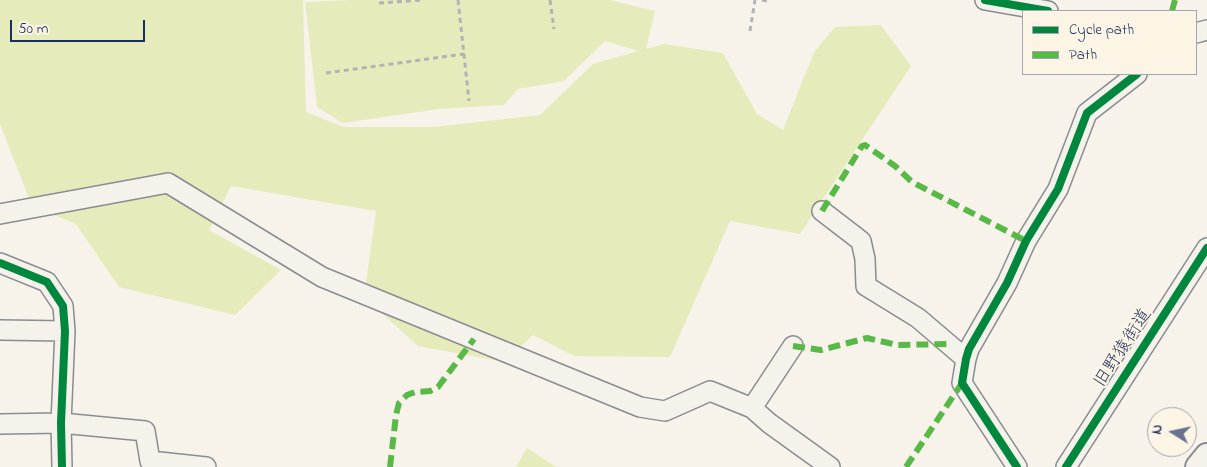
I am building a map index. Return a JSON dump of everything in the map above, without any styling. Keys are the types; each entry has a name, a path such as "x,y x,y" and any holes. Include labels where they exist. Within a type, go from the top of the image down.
{"main road":[{"path":"1198,467 1207,456"}],"street":[{"path":"984,0 1042,10"},
{"path":"1017,467 962,383 969,348 1007,283 1026,241 1058,189 1087,113 1136,75"},
{"path":"0,214 168,182 322,277 640,407 665,411 710,391 752,408 769,423 830,467"},
{"path":"822,211 861,241 865,260 866,286 918,318 966,359"},
{"name":"旧野猿街道","path":"1066,467 1207,248"},
{"path":"0,263 47,282 64,306 65,331 61,423 62,467"},
{"path":"0,330 65,331"},
{"path":"752,408 793,346"},
{"path":"0,424 61,423 144,431 150,461 206,467"}],"path":[{"path":"379,3 423,0"},
{"path":"458,0 469,101"},
{"path":"550,0 554,29"},
{"path":"750,31 755,0"},
{"path":"762,0 767,1"},
{"path":"326,73 464,54"}],"green space":[{"path":"0,0 303,0 306,112 344,127 434,127 540,115 593,64 638,51 605,41 564,81 518,89 504,105 439,109 343,123 317,107 305,2 353,0 610,0 655,11 646,49 664,44 723,53 757,114 783,130 814,52 835,27 881,25 911,66 800,234 730,221 670,357 574,356 533,335 504,362 418,346 364,297 376,211 231,186 209,230 281,270 235,315 119,287 76,224 32,206 0,124"},
{"path":"527,448 556,467 516,467"}],"marked path":[{"path":"1172,10 1175,0"},
{"path":"822,211 862,146 865,145 895,166 912,182 1026,241"},
{"path":"793,346 821,350 867,338 897,345 948,344"},
{"path":"390,467 399,403 407,395 415,392 430,391 438,387 474,339"},
{"path":"906,467 962,383"}],"cycle path":[{"path":"985,0 1042,10"},
{"path":"1017,467 962,383 969,349 1007,283 1026,241 1058,189 1087,113 1136,75"},
{"path":"1066,467 1207,248"},
{"path":"0,263 47,282 63,306 65,331 61,423 62,467"}]}
